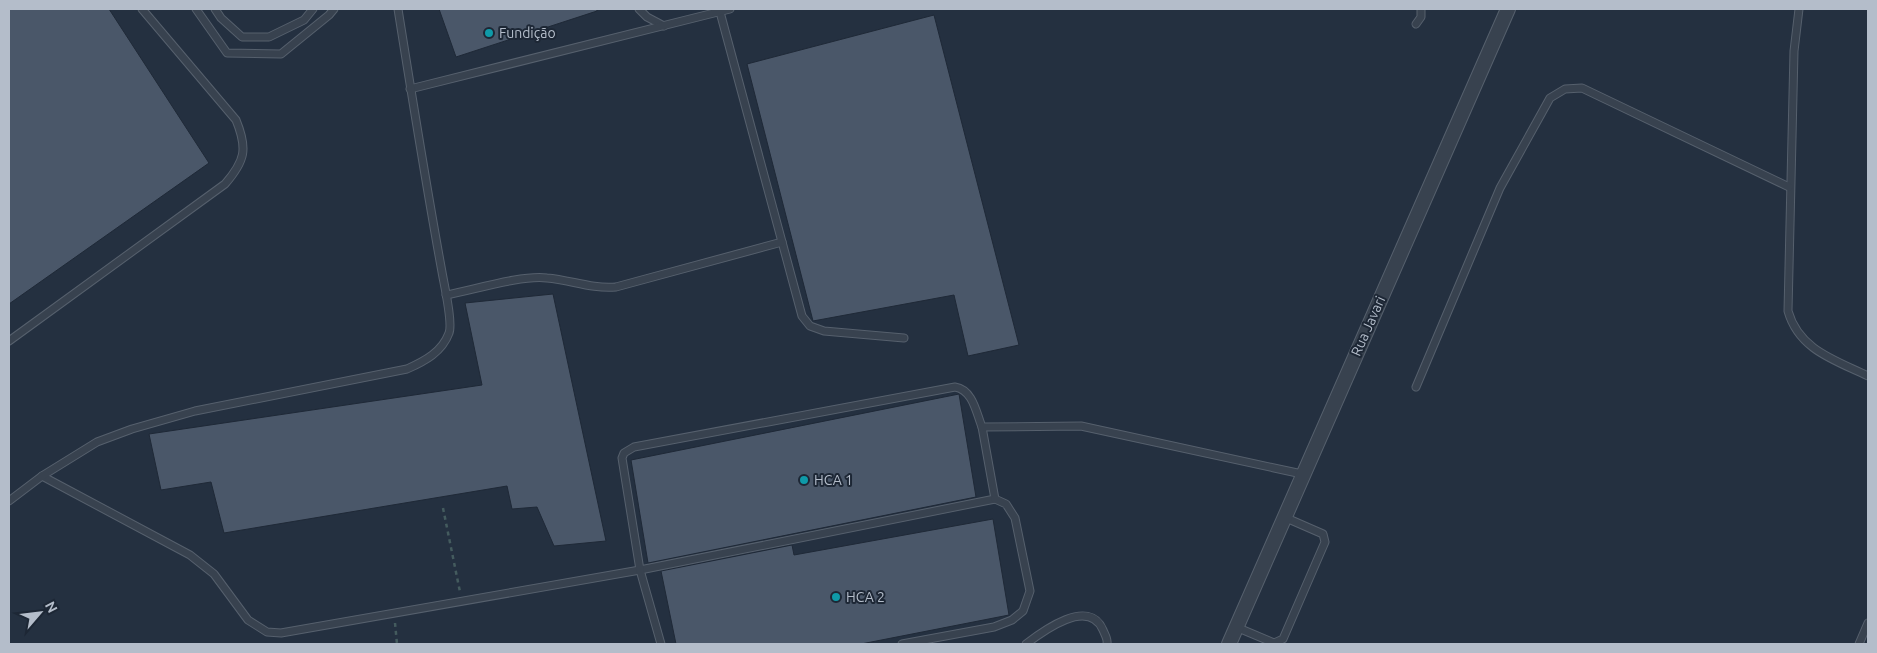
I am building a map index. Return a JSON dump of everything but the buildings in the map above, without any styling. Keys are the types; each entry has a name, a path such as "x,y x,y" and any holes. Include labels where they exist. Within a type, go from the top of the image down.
{"street":[{"name":"Rua Javari","path":"1229,644 1302,474 1508,9"}],"lane":[{"path":"9,341 225,184 238,170 244,153 242,136 236,120 142,9"},
{"path":"196,9 227,53 281,54 334,9"},
{"path":"215,9 221,18 242,37 269,37 304,20 313,9"},
{"path":"9,501 42,476 97,442 132,429 195,411 407,368 425,361 440,348 450,331 446,295 398,9"},
{"path":"639,9 647,17 664,26"},
{"path":"410,89 730,9"},
{"path":"1416,24 1422,17 1421,9"},
{"path":"1798,9 1794,51 1787,295 1792,324 1800,337 1811,348 1868,376"},
{"path":"720,12 802,316 810,326 824,331 904,338"},
{"path":"1416,387 1500,188 1550,98 1565,88 1582,88 1790,187"},
{"path":"446,295 526,279 546,278 597,288 616,287 782,242"},
{"path":"661,644 640,570 622,458 628,449 955,387 963,388 970,395 982,427 994,499"},
{"path":"982,427 1081,426 1302,474"},
{"path":"42,476 190,555 214,574 248,620 267,632 281,633 640,570 994,499 1006,504 1015,518 1030,591 1022,612 1012,620 994,627 902,644"},
{"path":"1236,627 1274,643 1283,639 1325,542 1323,534 1284,517"},
{"path":"1026,644 1070,617 1087,616 1100,624 1107,644"},
{"path":"1859,644 1868,623"}],"path":[{"path":"443,508 462,601"},
{"path":"394,613 397,644"}],"place":[{"name":"Fundição","path":"489,33"},
{"name":"HCA 1","path":"804,480"},
{"name":"HCA 2","path":"836,597"}]}
